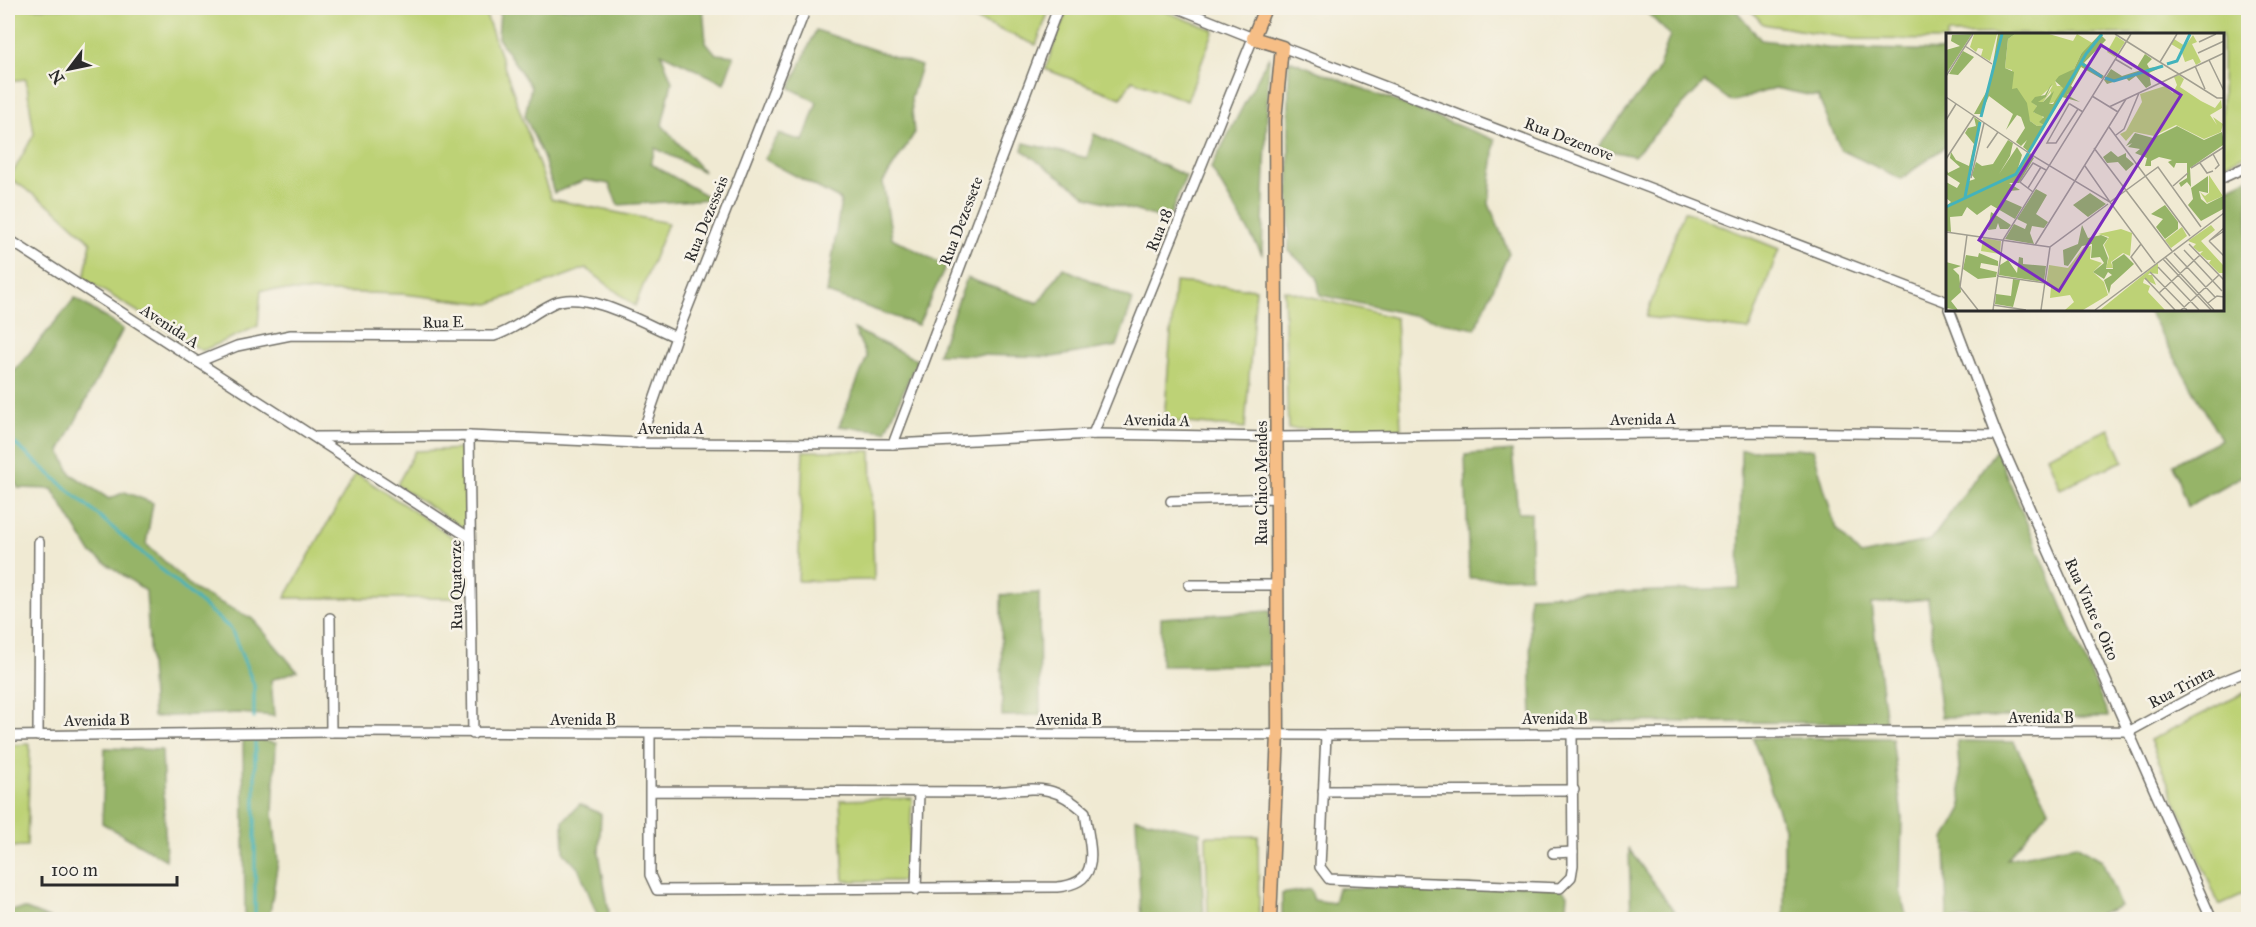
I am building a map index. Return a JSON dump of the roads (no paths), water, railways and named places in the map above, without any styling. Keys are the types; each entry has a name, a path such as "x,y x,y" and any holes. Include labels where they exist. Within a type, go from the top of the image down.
{"main road":[{"path":"1253,38 1265,8"},
{"name":"Rua Dezenove","path":"1253,38 1282,47"},
{"name":"Rua Chico Mendes","path":"1270,920 1278,734 1275,120 1282,47"}],"street":[{"name":"Rua Dezesseis","path":"639,443 676,337 806,8"},
{"name":"Rua Dezessete","path":"893,444 1058,8"},
{"name":"Rua Dezenove","path":"1179,8 1253,38"},
{"name":"Rua 18","path":"1093,434 1253,38"},
{"name":"Rua Dezenove","path":"1282,47 1946,302"},
{"path":"2223,178 2248,166"},
{"name":"Avenida A","path":"8,239 471,538"},
{"name":"Rua E","path":"198,362 237,346 291,335 494,336 523,324 555,303 576,299 602,305 676,337"},
{"name":"Rua Vinte e Oito","path":"1949,310 1997,435 2212,920"},
{"name":"Avenida A","path":"317,437 469,436 639,443 893,444 1093,434 1277,438 1763,432 1997,435"},
{"name":"Rua Quatorze","path":"469,436 473,735"},
{"path":"1171,501 1278,498"},
{"path":"38,736 39,542"},
{"path":"1189,585 1278,585"},
{"path":"330,618 331,732"},
{"name":"Rua Trinta","path":"2130,731 2218,683 2248,671"},
{"name":"Avenida B","path":"8,736 331,732 473,735 1326,735 2130,731"},
{"path":"1326,735 1320,867 1329,879 1560,888 1571,877 1573,852 1572,733"},
{"path":"650,734 650,875 657,890 916,890 1069,886 1086,878 1091,868 1085,812 1067,796 1047,789 994,792 651,791"},
{"path":"1323,791 1574,789"},
{"path":"916,890 920,792"},
{"path":"1553,853 1573,852"}],"waterway":[{"path":"8,438 231,629 254,685 254,718"},
{"path":"255,742 255,920"}]}
